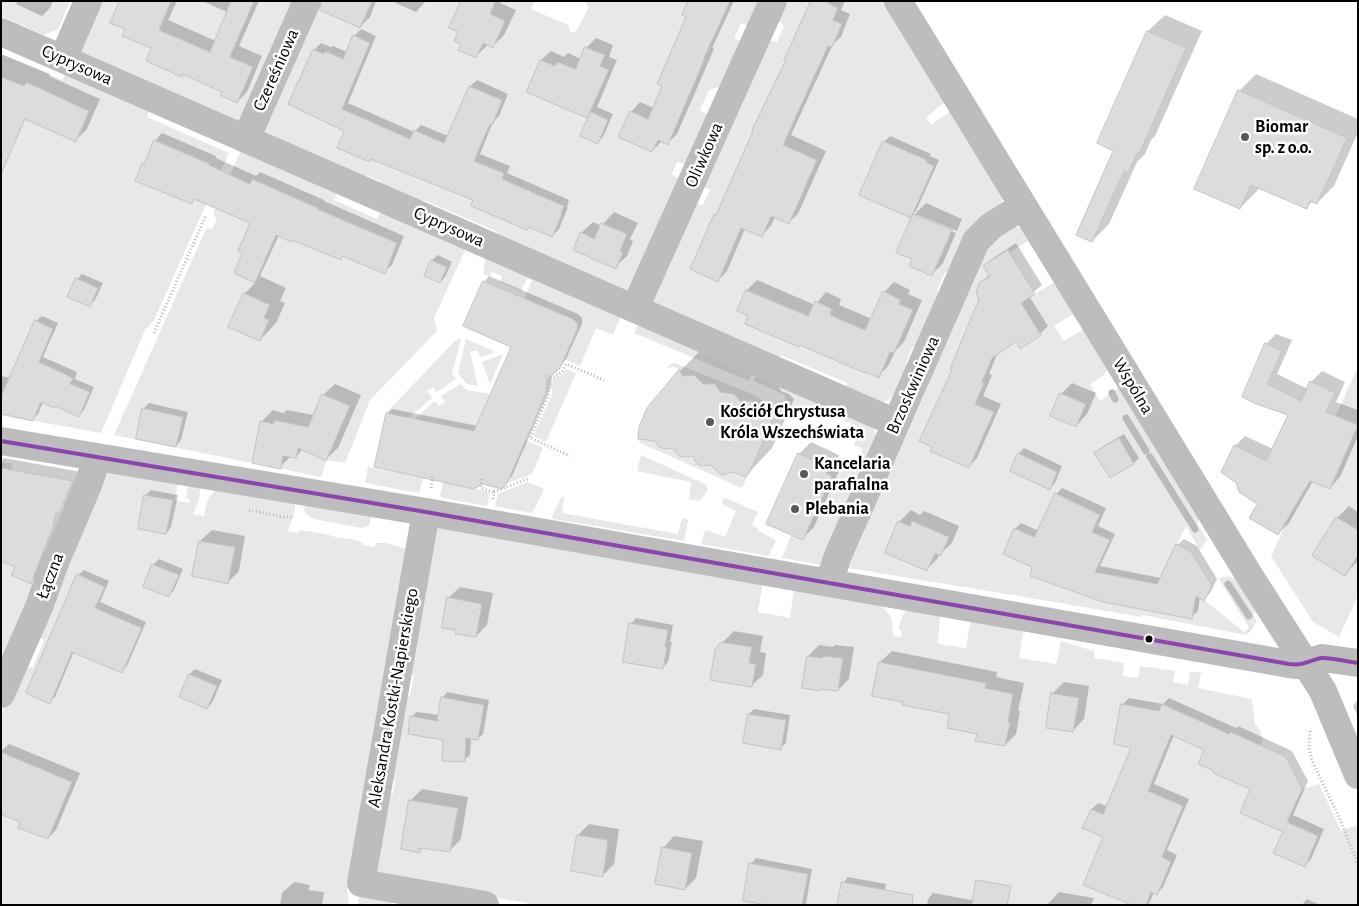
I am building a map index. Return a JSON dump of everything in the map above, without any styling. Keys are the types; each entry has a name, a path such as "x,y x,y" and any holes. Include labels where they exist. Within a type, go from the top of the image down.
{"street":[{"path":"63,59 88,1"},
{"name":"Czereśniowa","path":"246,139 306,1"},
{"name":"Oliwkowa","path":"635,308 774,1"},
{"name":"Wspólna","path":"898,1 1258,589 1323,691 1358,775"},
{"name":"Cyprysowa","path":"1,32 896,423"},
{"name":"Brzoskwiniowa","path":"829,583 837,558 976,242 991,226 1024,206"},
{"path":"1,441 426,512 1289,664 1305,664 1322,658 1358,663"},
{"name":"Łączna","path":"1,694 39,606 97,458"},
{"name":"Aleksandra Kostki-Napierskiego","path":"426,512 361,883 485,905"}],"path":[{"path":"154,333 206,216"},
{"path":"570,456 530,438 548,396 548,377 562,372 566,364 604,380"},
{"path":"482,479 481,488 494,492 530,478"},
{"path":"492,500 494,492"},
{"path":"1310,728 1309,748 1312,761 1339,817 1358,865"}],"shaded area":[{"path":"1,1 70,1 58,29 44,35 1,16"},
{"path":"97,1 293,1 274,45 277,49 248,113 242,120 228,123 87,62 82,54 80,43"},
{"path":"318,1 535,1 531,9 568,25 570,32 574,32 577,30 589,7 584,1 766,1 753,29 741,23 734,38 746,44 729,84 709,90 700,110 712,119 691,165 677,162 672,174 683,183 631,288 625,292 495,239 498,232 433,204 423,200 420,203 378,188 380,181 366,175 363,182 265,137 262,120"},
{"path":"782,1 885,1 947,101 926,117 931,125 952,110 1003,198 998,210 953,269 945,273 937,289 938,291 919,348 912,347 905,365 910,368 895,394 880,403 847,392 847,383 781,355 778,362 657,309 651,300 691,201 702,206 710,190 699,185 764,40 777,42 784,26 775,17"},
{"path":"1,54 62,80 67,72 151,109 147,117 229,153 154,320 145,330 101,433 1,415"},
{"path":"242,148 338,191 334,200 377,219 382,210 467,246 434,318 437,331 370,400 345,463 327,460 321,477 114,435 206,229 212,229 217,219 213,213"},
{"path":"1012,226 1022,228 1031,239 983,266 1035,294 1056,281 1076,312 1054,326 1064,341 1085,328 1109,367 1103,376 1090,384 1100,401 1118,388 1122,388 1199,515 1198,525 1207,539 1200,550 1186,526 1177,544 1192,584 1204,601 1244,632 1249,628 1219,579 1226,577 1237,581 1247,592 1258,611 1253,614 1257,621 1246,635 1143,615 1142,617 848,568 865,531 861,526 902,434 907,434 929,384 924,381 942,340 947,342 953,328 949,325 979,255"},
{"path":"488,254 617,312 620,319 613,335 596,328 580,366 564,359 577,330 524,299 532,280 527,279 521,291 500,282 502,276 492,272 490,276 483,274 485,259"},
{"path":"640,321 753,371 749,381 634,333"},
{"path":"461,339 452,374 456,379 437,392 433,387 427,391 432,398 409,418 386,413 455,341"},
{"path":"466,339 496,352 480,357 477,350 470,352 478,386 467,384 458,373"},
{"path":"503,354 490,384 482,362"},
{"path":"674,363 750,393 775,407 771,421 767,416 756,411 757,408 750,401 743,405 733,394 725,394 705,388 695,376 678,376 679,371 675,367 666,369"},
{"path":"1358,367 1358,596 1339,637 1313,622 1271,556"},
{"path":"566,369 576,373 546,442 533,436 552,395 551,384 554,377 562,375"},
{"path":"757,372 824,401 820,410 815,408 811,416 789,406 783,394 754,381"},
{"path":"461,384 466,390 490,394 465,452 415,419 435,401 439,406 445,402 441,396"},
{"path":"842,409 872,424 876,435 823,565 782,558 791,535 803,540 832,476 826,473 829,467 816,461 818,455 855,468 863,449 854,445 856,440 847,436 852,424 838,418"},
{"path":"639,426 638,434 642,439 648,440 651,438 671,444 683,457 696,456 697,463 701,465 706,466 709,462 717,472 725,475 729,471 742,476 748,474 742,488 640,443 637,436"},
{"path":"525,440 543,448 532,474 507,483"},
{"path":"641,455 705,484 708,489 704,496 699,501 689,499 691,482 637,471"},
{"path":"1,462 12,464 11,469 34,474 44,555 1,674"},
{"path":"368,467 423,478 419,493 365,483"},
{"path":"105,472 178,482 175,500 189,503 190,499 186,498 188,483 200,488 199,500 193,514 204,516 210,497 218,489 293,501 295,510 288,531 298,533 300,530 352,539 363,543 363,545 374,547 376,543 386,543 407,549 350,887 347,889 349,905 1,905 1,716 21,669 33,667 44,640 35,636"},
{"path":"443,482 490,492 487,506 443,498 440,496"},
{"path":"528,482 544,489 531,513 495,506 498,494"},
{"path":"562,496 564,498 562,513 678,534 681,521 684,518 687,519 684,541 553,519 552,517"},
{"path":"723,498 758,512 752,525 759,529 758,531 776,540 769,556 701,544 705,530 725,537 736,511 722,504"},
{"path":"305,504 372,515 369,526 362,528 314,519 306,514 304,510"},
{"path":"442,527 763,583 758,612 790,618 794,591 796,589 881,605 892,621 893,636 901,637 902,631 899,630 901,620 903,615 910,609 940,614 938,644 966,648 971,619 1022,630 1019,658 1056,664 1061,641 1094,651 1094,658 1124,663 1123,676 1138,678 1140,666 1175,671 1173,682 1188,685 1190,672 1201,672 1198,688 1252,699 1255,725 1259,728 1263,739 1260,746 1302,789 1319,784 1341,831 1358,825 1358,905 537,905 377,875 373,864 385,793 393,794 395,781 391,780 403,696 410,696 414,675 406,673 435,530"},
{"path":"362,894 392,901 391,905 358,905 359,897"}],"building":[{"path":"120,1 171,1 159,30 210,52 231,1 254,1 230,57 253,67 237,103 220,95 222,92 183,74 182,77 146,61 151,48 122,36 125,29 110,23"},
{"path":"322,1 372,1 360,28 320,10"},
{"path":"461,1 496,1 490,14 505,21 493,48 483,43 476,58 458,50 461,44 454,41 458,32 449,28"},
{"path":"688,1 730,1 668,145 658,140 652,152 618,137 630,111 648,119 662,86 657,84 686,17 682,15"},
{"path":"811,1 824,1 838,8 833,20 842,24 832,47 828,46 783,145 817,160 789,224 771,216 762,237 741,228 718,282 690,269"},
{"path":"1147,31 1186,48 1139,154 1137,153 1128,173 1124,171 1092,242 1076,235 1113,151 1097,143"},
{"path":"353,35 370,43 342,109 410,139 414,130 444,143 469,86 502,100 493,124 490,124 474,161 504,173 502,179 564,206 552,237 529,227 527,230 471,206 473,200 371,159 370,162 337,148 344,131 288,104 313,49 324,54 325,51 343,59"},
{"path":"585,47 605,55 600,66 609,70 587,118 526,92 540,60 555,66 558,62 575,69"},
{"path":"1,77 24,86 26,82 89,111 76,142 25,119 1,174"},
{"path":"1238,90 1347,138 1317,204 1310,201 1307,209 1251,185 1240,209 1194,189"},
{"path":"591,112 608,120 598,144 580,136"},
{"path":"154,140 210,164 250,184 252,179 397,243 385,274 342,256 341,260 276,235 255,283 234,273 242,253 238,251 250,223 194,199 192,204 135,181"},
{"path":"883,141 927,160 926,162 934,166 911,218 859,195"},
{"path":"913,214 952,230 932,276 909,266 912,259 896,253"},
{"path":"601,223 627,234 620,251 623,252 616,269 573,250 580,232 594,239"},
{"path":"1008,250 1035,294 1021,303 1041,335 1020,349 1016,342 992,358 975,404 994,412 969,468 930,451 932,447 919,441 952,370 950,369 979,299 976,293 979,283 990,276 983,266"},
{"path":"431,260 447,267 440,283 424,276"},
{"path":"76,278 98,288 90,307 67,297"},
{"path":"483,281 573,319 578,324 560,368 547,379 546,393 507,483 502,489 482,484 474,489 374,467 386,413 474,431 511,347 463,326"},
{"path":"746,290 808,316 815,301 832,309 830,315 865,330 883,291 901,300 899,304 913,310 894,353 890,352 879,378 745,324 748,316 737,311"},
{"path":"244,293 270,305 264,318 269,320 260,341 228,327"},
{"path":"35,320 53,329 39,362 73,378 70,384 90,392 79,417 41,402 33,421 1,414 1,397"},
{"path":"1265,343 1282,351 1267,384 1301,401 1310,381 1335,393 1326,412 1358,425 1330,489 1310,481 1278,535 1249,518 1257,504 1239,492 1236,483 1221,472 1234,445 1266,461 1288,415 1242,397"},
{"name":"Kościół Chrystusa Króla Wszechświata","path":"679,370 683,376 694,375 703,384 715,384 720,392 734,394 741,402 751,401 759,413 767,416 772,421 746,477 732,472 724,475 720,474 711,465 702,466 697,464 693,456 679,456 673,448 665,449 659,447 655,441 638,439 639,427 647,408"},
{"path":"1060,393 1086,404 1076,427 1050,416"},
{"path":"322,394 350,406 326,461 298,448 296,458 283,456 281,469 252,463 260,421 274,424 274,420 308,427"},
{"path":"142,408 183,417 176,447 136,439"},
{"path":"1119,438 1134,464 1110,478 1094,453"},
{"name":"Plebania","path":"798,453 829,467 826,473 832,476 803,540 766,524"},
{"path":"1018,453 1057,472 1050,490 1010,471"},
{"path":"1,468 73,481 59,513 56,513 54,524 31,584 11,575 15,567 1,561"},
{"path":"1055,493 1100,515 1092,532 1110,540 1095,572 1157,584 1176,544 1191,552 1212,586 1204,601 1196,596 1192,619 1103,602 1030,576 1032,567 1003,554 1014,528 1034,537"},
{"path":"144,495 173,500 166,534 138,529"},
{"path":"1336,517 1358,530 1358,555 1345,576 1312,556"},
{"path":"898,521 910,526 912,521 949,537 941,556 935,553 927,571 885,553"},
{"path":"199,541 235,547 228,584 192,576"},
{"path":"152,564 179,575 169,597 143,587"},
{"path":"77,574 105,587 95,608 142,628 122,673 72,652 50,704 26,693"},
{"path":"447,597 482,604 476,637 455,634 456,630 442,628"},
{"path":"629,623 668,630 663,669 623,662"},
{"path":"721,642 752,647 749,663 756,664 752,687 710,680 715,650"},
{"path":"807,656 843,658 838,691 819,689 819,691 802,688"},
{"path":"879,662 986,683 985,688 1013,694 1005,746 975,741 977,734 947,728 949,714 902,705 903,702 872,696"},
{"path":"189,674 217,686 207,709 179,697"},
{"path":"1051,693 1079,698 1073,732 1046,728"},
{"path":"441,697 484,705 478,740 466,738 465,762 442,761 443,740 408,734 410,716 437,721"},
{"path":"1121,704 1159,711 1162,704 1286,757 1302,789 1287,822 1318,836 1305,867 1273,853 1283,832 1240,813 1250,789 1213,773 1214,771 1198,764 1204,750 1171,735 1148,791 1183,806 1162,857 1171,862 1157,895 1151,892 1146,905 1132,905 1083,885 1103,837 1082,828 1091,809 1103,814 1131,748 1114,744"},
{"path":"748,714 786,720 781,750 743,743"},
{"path":"1,752 72,782 48,839 18,828 20,822 1,814"},
{"path":"409,800 458,808 450,852 420,848 419,853 401,849"},
{"path":"577,835 608,840 603,877 571,871"},
{"path":"662,847 692,853 685,890 655,884"},
{"path":"749,863 808,874 802,905 767,905 743,901"},
{"path":"976,880 1011,886 1007,905 972,905"},
{"path":"842,882 913,895 912,905 837,905"}],"waterway":[{"path":"1112,393 1115,399"},
{"path":"1126,418 1146,451"},
{"path":"1150,457 1195,529"},
{"path":"1228,584 1249,616"}],"transit line":[{"path":"1,441 426,512 1289,664 1302,664 1321,658 1358,663"}],"place":[{"name":"Biomar sp. z o.o.","path":"1245,137"},
{"name":"Kościół Chrystusa Króla Wszechświata","path":"710,422"},
{"name":"Kancelaria parafialna","path":"804,474"},
{"name":"Plebania","path":"795,509"}]}
